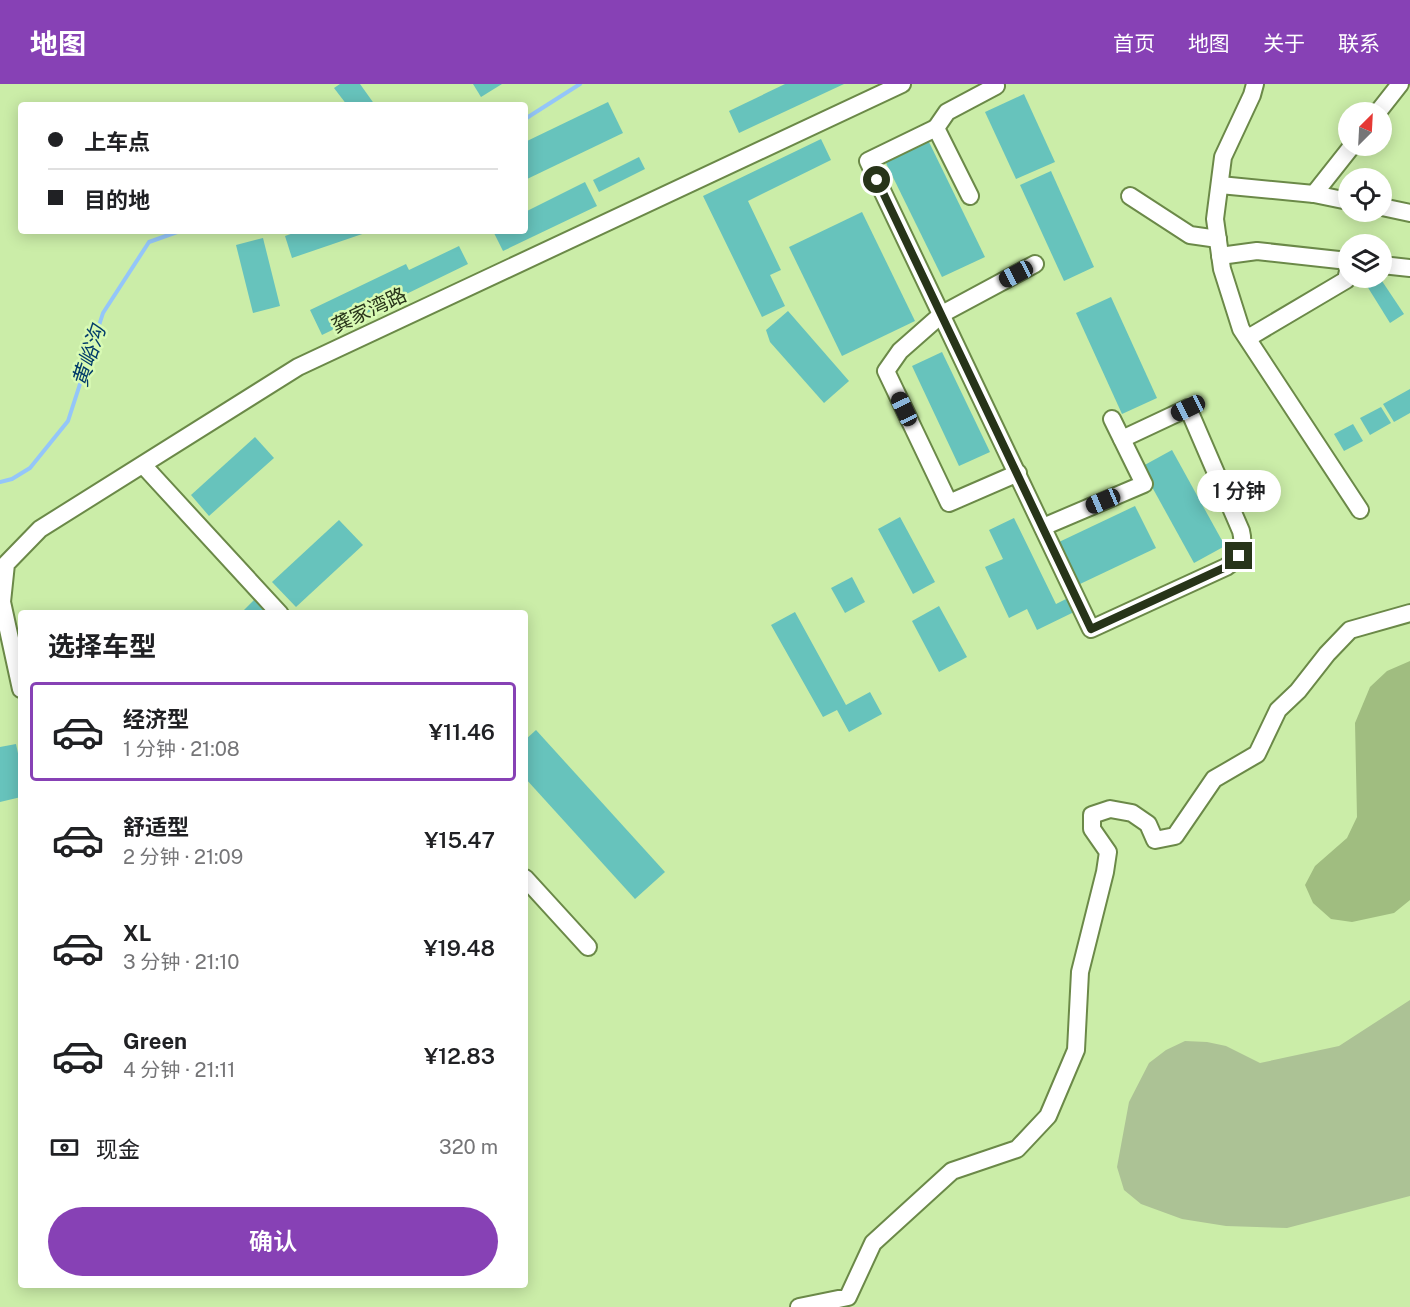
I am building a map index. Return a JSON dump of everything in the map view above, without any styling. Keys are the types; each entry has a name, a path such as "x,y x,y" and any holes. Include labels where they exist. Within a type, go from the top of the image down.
{"street":[{"path":"995,84 996,86 947,112 936,128 868,161 1091,629 1234,563 1242,548 1241,531 1188,408 1122,439"},
{"path":"1255,84 1224,157 1215,219 1222,268 1241,329 1360,510"},
{"path":"1386,102 1400,84"},
{"name":"龚家湾路","path":"18,674 3,602 3,565 40,529 298,366 896,85"},
{"path":"936,128 970,196"},
{"path":"1314,194 1344,156"},
{"path":"1220,185 1314,194 1338,199"},
{"path":"1130,196 1190,235 1218,239"},
{"path":"1392,209 1410,213"},
{"path":"1220,256 1257,251 1338,260"},
{"path":"1018,473 949,503 886,371 900,351 942,314 1035,264"},
{"path":"1392,266 1410,268"},
{"path":"1248,338 1338,285"},
{"path":"1043,527 1144,484 1112,419"},
{"path":"143,465 276,610"},
{"path":"799,1307 848,1297 873,1243 952,1171 1017,1149 1048,1116 1076,1050 1080,972 1108,852 1092,829 1092,815 1110,809 1132,813 1148,824 1155,840 1175,836 1214,779 1257,754 1278,710 1298,691 1327,654 1350,630 1410,613"},
{"path":"528,881 588,947"}],"green space":[{"path":"1410,661 1410,900 1394,913 1352,922 1331,919 1313,903 1305,885 1315,866 1347,838 1357,817 1355,723 1370,687 1387,671"},
{"path":"1410,1000 1410,1196 1287,1228 1226,1226 1182,1219 1141,1204 1124,1190 1117,1167 1129,1102 1149,1063 1166,1050 1185,1041 1207,1042 1226,1046 1260,1063 1339,1046"}],"building":[{"path":"340,84 360,84 373,102 345,102 334,88"},
{"path":"473,84 502,84 481,97"},
{"path":"785,84 844,84 739,133 729,111"},
{"path":"1024,94 1055,162 1016,179 985,112"},
{"path":"608,102 623,133 528,179 528,141"},
{"path":"821,139 831,160 748,201 781,270 770,275 785,306 762,317 703,196"},
{"path":"928,140 985,257 942,277 885,161"},
{"path":"639,157 645,169 599,192 593,180"},
{"path":"1051,171 1094,267 1064,281 1020,185"},
{"path":"585,182 597,206 503,251 494,234 528,234 528,210"},
{"path":"862,212 915,321 842,356 789,247"},
{"path":"291,234 362,234 292,258 285,236"},
{"path":"263,238 280,306 253,313 236,245"},
{"path":"459,246 468,264 322,335 310,310 406,264 409,270"},
{"path":"1368,288 1387,288 1404,314 1390,323"},
{"path":"1111,297 1157,398 1122,414 1076,313"},
{"path":"788,311 849,381 824,403 770,342 766,330"},
{"path":"942,352 990,452 959,466 912,366"},
{"path":"1410,389 1410,413 1394,422 1383,404"},
{"path":"1381,407 1391,423 1370,435 1360,418"},
{"path":"1353,424 1363,441 1344,451 1334,434"},
{"path":"255,437 274,458 209,516 191,495"},
{"path":"1172,450 1225,546 1194,563 1141,467"},
{"path":"1135,506 1156,548 1080,584 1059,542"},
{"path":"900,517 935,582 913,594 878,529"},
{"path":"1014,518 1056,604 1068,598 1074,612 1037,630 1027,609 1009,618 985,567 1003,559 989,530"},
{"path":"339,520 363,545 296,607 272,582"},
{"path":"852,577 865,602 845,613 831,588"},
{"path":"254,600 263,610 244,610"},
{"path":"939,606 967,657 939,672 912,621"},
{"path":"795,612 846,705 870,692 882,714 849,732 837,710 823,717 771,625"},
{"path":"536,730 665,872 635,899 528,781 528,737"},
{"path":"16,744 18,798 0,802 0,747"}],"waterway":[{"name":"黄峪沟","path":"528,117 580,84"},
{"name":"黄峪沟","path":"0,482 12,479 30,468 68,421 103,313 149,242 172,234"}],"route":[{"path":"877,180 1091,629 1226,567 1234,563 1239,556"}]}
